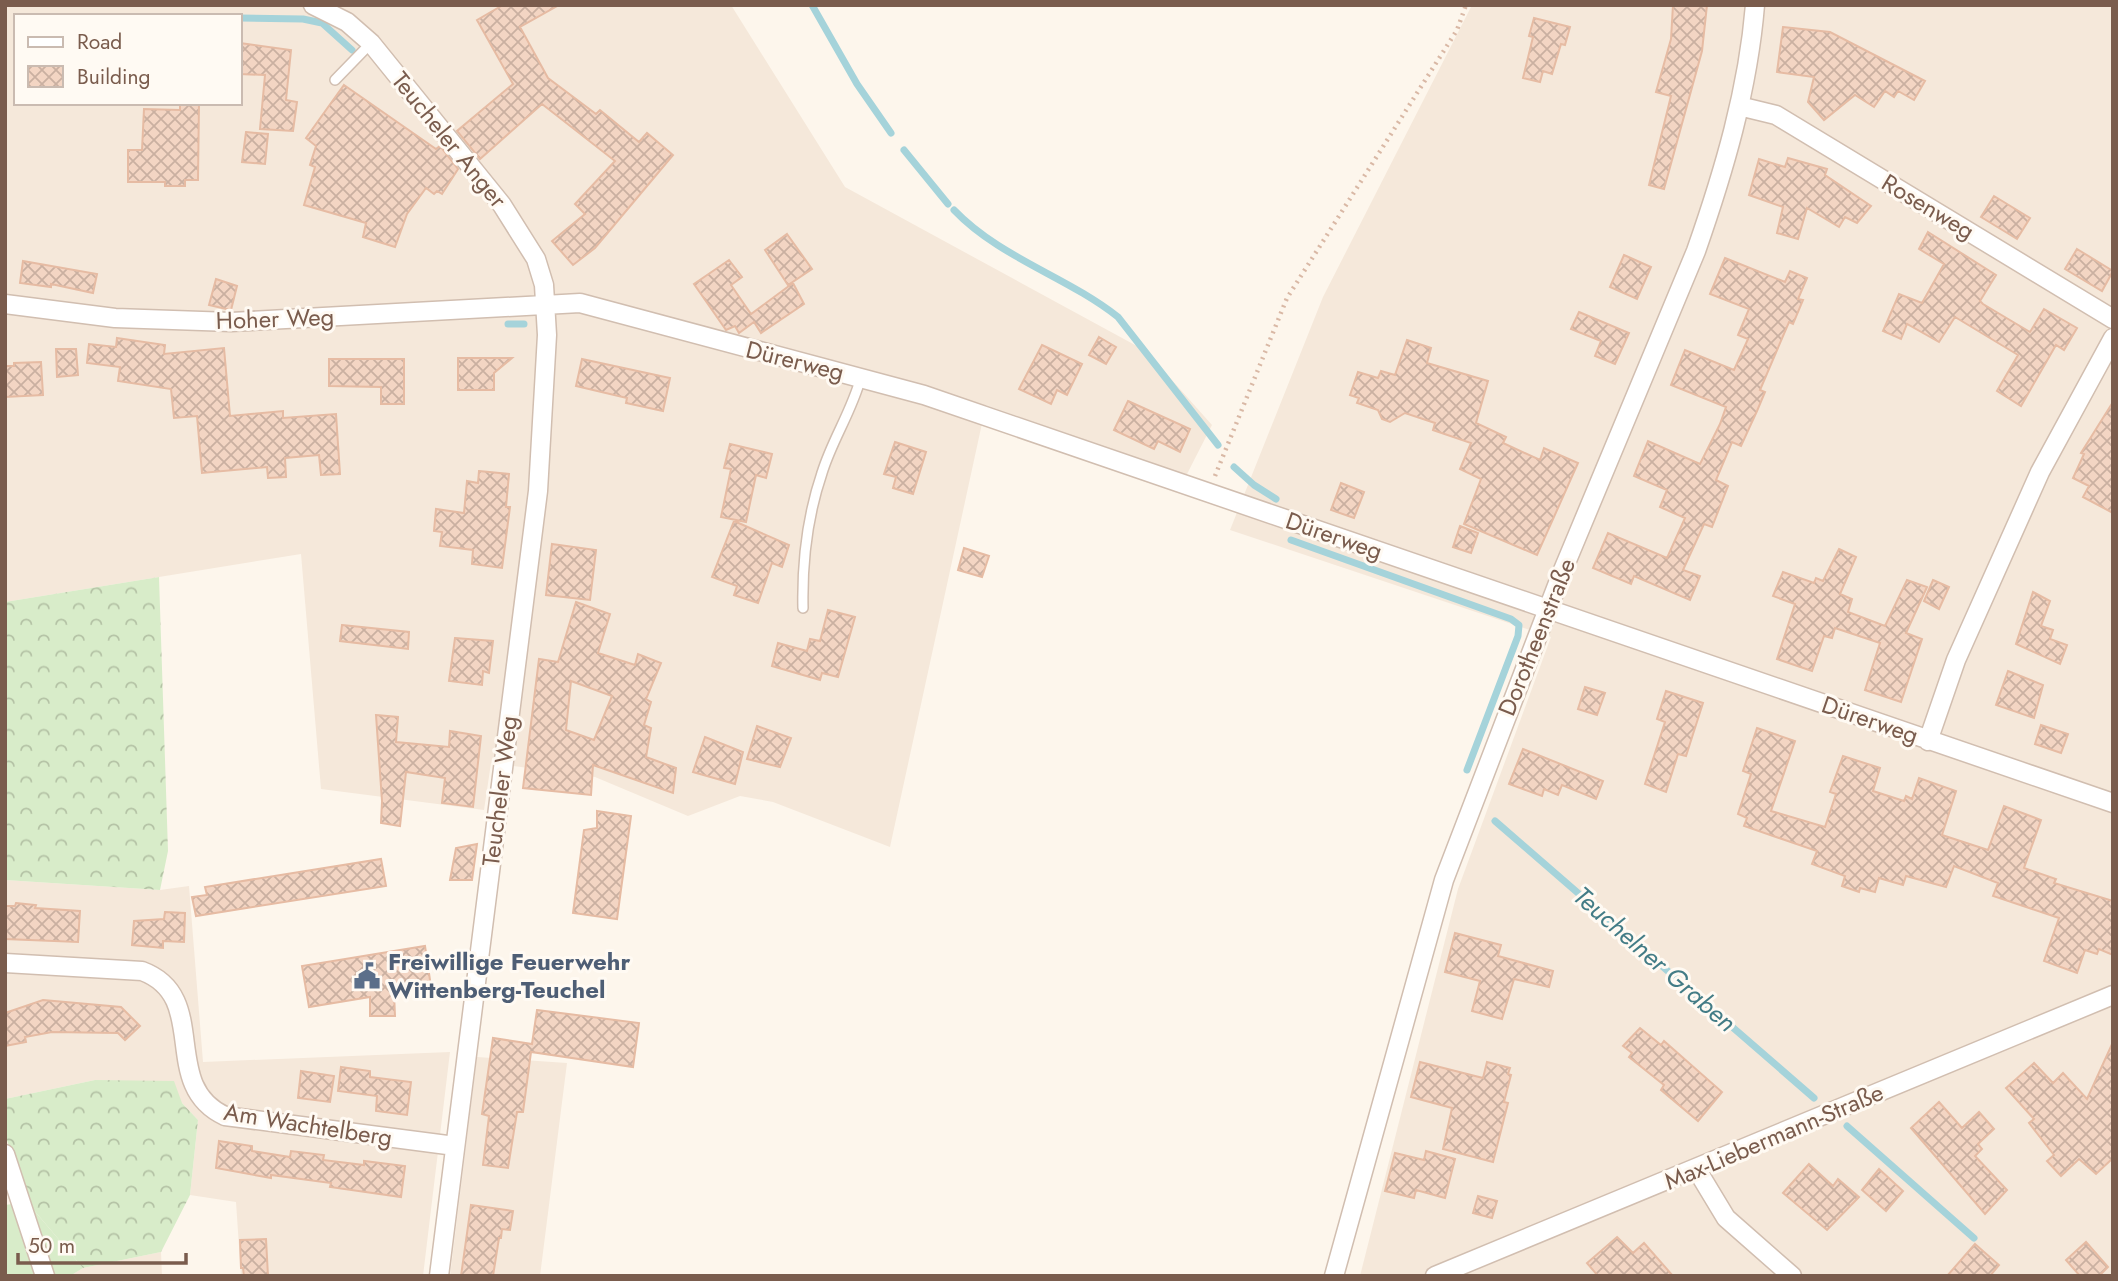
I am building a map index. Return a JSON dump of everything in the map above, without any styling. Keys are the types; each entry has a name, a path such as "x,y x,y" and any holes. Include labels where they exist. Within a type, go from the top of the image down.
{"street":[{"name":"Teucheler Anger","path":"313,5 348,22 371,43 520,231 536,259 546,304"},
{"name":"Dorotheenstraße","path":"1334,1276 1444,880 1547,611 1696,251 1714,201 1751,52 1755,5"},
{"name":"Rosenweg","path":"1739,106 1776,115 2113,318"},
{"name":"Dürerweg","path":"546,304 580,303 861,377 972,410 1547,611 2113,803"},
{"name":"Hoher Weg","path":"5,304 116,318 219,322 546,304"},
{"name":"Teucheler Weg","path":"439,1276 538,491 544,417 546,304"},
{"path":"1928,741 1956,660 2040,472 2113,338"},
{"name":"Am Wachtelberg","path":"5,963 142,971 161,980 179,1005 194,1088 202,1101 225,1116 455,1146"},
{"name":"Max-Liebermann-Straße","path":"1435,1276 1697,1170 2113,995"},
{"path":"5,1154 45,1276"},
{"path":"1697,1170 1726,1218 1792,1276"}],"lane":[{"path":"335,80 371,43"},
{"path":"803,608 804,554 810,520 822,473 855,400 861,377"}],"path":[{"path":"1208,493 1287,299 1457,30 1466,5"}],"shaded area":[{"path":"5,5 731,5 845,187 1146,351 1212,425 1186,476 986,405 890,847 773,802 740,796 688,816 595,777 491,763 484,810 321,789 301,554 5,602"},
{"path":"1472,5 2113,5 2113,1276 1360,1276 1458,889 1551,637 1230,530 1323,297"},
{"path":"5,880 160,890 189,886 203,1062 450,1052 423,1276 241,1276 236,1202 190,1195 198,1120 182,1103 95,1080 5,1099"},
{"path":"477,1057 567,1063 540,1276 450,1276"},
{"path":"161,1252 162,1276 70,1276 83,1268"}],"green space":[{"path":"159,577 168,851 160,890 5,880 5,602"},
{"path":"95,1080 174,1081 182,1103 198,1120 190,1195 161,1252 83,1268 27,1202 5,1134 5,1099"},
{"path":"27,1202 83,1268 70,1276 5,1276 5,1205"}],"building":[{"path":"503,5 559,5 520,27 548,78 596,114 600,110 639,142 647,133 673,155 595,248 573,265 552,241 585,214 575,204 615,161 542,104 480,159 457,131 513,84 477,20"},
{"path":"1673,5 1707,5 1702,51 1664,189 1649,185 1671,96 1656,92 1671,39"},
{"path":"1534,18 1570,27 1565,45 1561,44 1552,74 1543,71 1540,82 1523,78 1533,37 1529,36"},
{"path":"1783,27 1830,32 1925,81 1914,100 1898,91 1894,97 1885,91 1874,107 1855,95 1824,120 1808,102 1814,77 1777,72"},
{"path":"242,43 291,50 286,100 297,102 293,131 260,129 265,75 242,74"},
{"path":"344,85 436,149 440,146 458,169 442,194 437,191 434,194 426,188 407,214 395,247 363,237 366,223 304,205 315,167 310,165 316,146 306,138"},
{"path":"180,105 199,105 198,180 185,180 185,186 165,186 165,182 128,182 128,150 142,150 144,109 180,110"},
{"path":"246,132 268,134 265,164 242,162"},
{"path":"1788,158 1827,169 1825,175 1871,206 1857,223 1845,217 1839,227 1807,208 1798,239 1777,233 1783,207 1749,195 1759,159 1785,167"},
{"path":"1994,196 2030,218 2017,239 1981,217"},
{"path":"1928,232 1996,275 1980,301 1983,304 2030,332 2044,309 2077,328 2064,350 2056,345 2021,406 1997,391 2018,355 1955,317 1939,342 1907,324 1901,339 1883,331 1899,294 1922,303 1944,264 1919,249"},
{"path":"787,234 812,269 788,285 765,250"},
{"path":"2077,249 2113,271 2102,291 2065,269"},
{"path":"1624,255 1651,267 1637,299 1610,287"},
{"path":"1725,258 1785,282 1790,271 1807,278 1798,299 1803,300 1793,324 1789,322 1760,390 1765,392 1757,411 1741,446 1732,442 1716,480 1728,486 1712,527 1704,524 1683,570 1700,576 1690,600 1634,576 1631,584 1593,568 1608,533 1667,558 1685,518 1660,507 1667,490 1634,476 1648,441 1700,464 1720,424 1726,407 1671,385 1685,350 1734,370 1748,339 1738,335 1749,309 1710,294"},
{"path":"729,260 742,277 731,285 751,314 793,283 804,304 761,333 754,322 739,333 735,326 726,330 694,284"},
{"path":"23,261 97,274 93,293 51,284 51,287 20,283"},
{"path":"216,279 237,286 231,310 209,305"},
{"path":"1579,312 1629,333 1615,364 1595,356 1601,341 1571,329"},
{"path":"1099,337 1116,347 1106,364 1089,355"},
{"path":"117,338 165,345 164,354 224,348 230,416 283,411 283,418 336,414 340,474 321,475 319,455 285,458 286,477 268,478 267,467 202,473 197,416 174,418 171,389 118,381 120,367 87,363 89,344 116,347"},
{"path":"1407,340 1431,348 1427,363 1488,381 1476,423 1506,437 1503,443 1540,460 1544,448 1578,463 1537,555 1464,524 1481,479 1460,469 1471,443 1433,430 1435,423 1405,413 1390,422 1382,419 1378,410 1357,403 1359,398 1350,395 1358,372 1378,378 1381,371 1395,375"},
{"path":"1042,345 1082,364 1067,395 1057,390 1051,404 1019,389"},
{"path":"56,349 76,349 78,375 57,377"},
{"path":"458,358 512,358 494,373 494,390 458,390"},
{"path":"329,359 404,359 404,404 381,404 381,387 329,386"},
{"path":"582,359 670,378 663,411 626,403 627,398 576,386"},
{"path":"41,362 43,395 5,397 5,366"},
{"path":"1128,401 1190,429 1180,452 1158,441 1154,449 1114,430"},
{"path":"2113,402 2113,513 2083,497 2089,486 2073,478 2084,454 2081,453"},
{"path":"895,442 926,452 913,494 893,488 896,477 884,474"},
{"path":"730,444 772,454 766,478 756,475 746,522 721,517 731,469 724,468"},
{"path":"479,471 509,474 506,507 510,507 502,568 472,564 473,550 440,546 442,532 434,531 436,509 464,513 467,481 478,483"},
{"path":"1341,483 1364,492 1354,518 1331,510"},
{"path":"734,521 789,545 782,567 772,563 758,603 734,595 737,586 712,577"},
{"path":"1460,526 1478,533 1471,553 1453,547"},
{"path":"552,544 596,550 590,600 546,595"},
{"path":"964,548 989,556 982,577 958,570"},
{"path":"1839,549 1856,557 1840,594 1852,599 1848,612 1885,626 1907,580 1927,587 1906,633 1922,639 1901,702 1865,690 1880,643 1835,628 1832,638 1824,636 1812,671 1777,659 1795,604 1773,596 1783,572 1814,583 1816,578 1823,581"},
{"path":"1933,580 1949,587 1939,609 1924,601"},
{"path":"2033,592 2050,601 2041,626 2053,630 2050,639 2067,645 2060,664 2016,644"},
{"path":"576,602 610,614 598,653 635,665 638,654 661,663 646,699 651,702 644,725 651,728 646,757 676,768 673,793 593,765 591,795 523,788 539,659 558,662","holes":["571,681 612,696 594,740 566,730"]},
{"path":"828,610 855,617 838,677 822,673 820,680 772,666 778,643 807,651 810,639 820,641"},
{"path":"342,625 409,632 408,649 340,641"},
{"path":"455,638 493,641 489,673 483,671 482,685 449,681"},
{"path":"2008,671 2043,685 2034,718 1996,705"},
{"path":"1585,687 1605,693 1597,715 1578,709"},
{"path":"1666,691 1703,703 1686,756 1678,754 1666,792 1645,784 1665,722 1657,719"},
{"path":"376,715 398,717 396,742 449,747 450,731 481,736 473,807 442,803 445,778 406,772 400,826 381,823"},
{"path":"2041,725 2068,734 2061,753 2035,744"},
{"path":"757,726 791,738 780,767 747,759"},
{"path":"1757,728 1795,741 1771,811 1825,827 1836,794 1830,792 1843,756 1880,768 1873,791 1904,801 1906,796 1912,799 1919,778 1956,791 1942,835 1988,850 2004,806 2041,820 2024,868 2056,879 2054,883 2113,901 2113,955 2099,949 2097,954 2085,950 2077,973 2044,961 2059,918 1993,896 1998,883 1954,866 1946,887 1906,876 1903,885 1879,878 1875,892 1860,888 1859,892 1842,886 1845,876 1812,864 1817,851 1744,826 1747,818 1738,814 1751,774 1743,771"},
{"path":"705,737 743,752 735,784 693,772"},
{"path":"1523,749 1603,781 1596,799 1562,785 1558,795 1544,789 1542,796 1509,784"},
{"path":"597,811 631,816 617,919 573,913 584,830 597,828"},
{"path":"477,844 472,880 450,880 456,848"},
{"name":"Freiwillige Feuerwehr Wittenberg-Teuchel","path":"381,859 386,886 196,916 192,897 207,895 205,887"},
{"path":"16,903 36,905 35,908 80,911 78,942 5,939 5,906 15,906"},
{"path":"165,912 185,913 184,942 163,941 163,948 132,945 134,921 164,919"},
{"path":"1455,933 1501,945 1498,956 1553,971 1549,987 1514,979 1502,1019 1472,1011 1480,981 1445,972"},
{"name":"Freiwillige Feuerwehr Wittenberg-Teuchel","path":"425,946 431,987 394,993 395,1016 370,1016 370,997 309,1007 302,966"},
{"path":"43,1000 121,1007 140,1026 125,1040 118,1033 52,1032 25,1037 26,1042 5,1046 5,1013"},
{"path":"537,1010 639,1023 633,1067 531,1052 523,1112 517,1112 508,1168 483,1165 489,1116 482,1114 493,1038 532,1044"},
{"path":"1640,1028 1661,1045 1664,1041 1722,1092 1698,1121 1661,1090 1664,1085 1629,1057 1632,1053 1623,1046"},
{"path":"2113,1042 2113,1158 2096,1174 2079,1159 2061,1176 2047,1161 2054,1155 2029,1123 2034,1119 2006,1088 2034,1063 2053,1083 2063,1073 2087,1099"},
{"path":"1420,1062 1483,1078 1487,1062 1510,1068 1508,1074 1511,1075 1504,1102 1508,1103 1493,1162 1443,1149 1452,1108 1411,1097"},
{"path":"341,1067 370,1071 370,1077 411,1082 407,1115 376,1111 377,1096 338,1091"},
{"path":"301,1071 334,1076 330,1102 298,1098"},
{"path":"1939,1102 1962,1128 1979,1112 1994,1129 1978,1144 1982,1149 1975,1156 2007,1190 1985,1214 1911,1128"},
{"path":"219,1141 252,1146 252,1151 290,1157 291,1151 324,1155 323,1160 405,1166 401,1197 330,1187 331,1183 271,1175 271,1178 216,1168"},
{"path":"1426,1151 1455,1159 1445,1198 1416,1190 1414,1198 1385,1191 1395,1153 1424,1160"},
{"path":"1809,1164 1833,1186 1838,1179 1859,1197 1827,1230 1783,1193"},
{"path":"1879,1169 1903,1191 1886,1211 1862,1190"},
{"path":"1478,1196 1497,1201 1492,1218 1473,1213"},
{"path":"471,1205 513,1211 510,1230 502,1229 499,1238 493,1276 461,1276"},
{"path":"1617,1237 1633,1253 1644,1243 1673,1276 1598,1276 1587,1263"},
{"path":"266,1239 268,1276 244,1276 240,1240"},
{"path":"2086,1242 2108,1267 2099,1276 2080,1276 2066,1260"},
{"path":"1975,1244 1999,1265 1990,1276 1947,1276"}],"waterway":[{"name":"Teuchelner Graben","path":"812,5 857,84 891,133"},
{"path":"242,18 303,19 322,23 352,50"},
{"name":"Teuchelner Graben","path":"904,150 948,204"},
{"name":"Teuchelner Graben","path":"954,210 992,241 1118,317 1218,445"},
{"path":"508,324 524,324"},
{"name":"Teuchelner Graben","path":"1234,467 1254,485 1276,499"},
{"name":"Teuchelner Graben","path":"1291,540 1511,619 1519,625 1518,636 1467,770"},
{"name":"Teuchelner Graben","path":"1495,821 1814,1098"},
{"name":"Teuchelner Graben","path":"1847,1126 1974,1238"}],"place":[{"name":"Freiwillige Feuerwehr Wittenberg-Teuchel","path":"367,976"}]}
